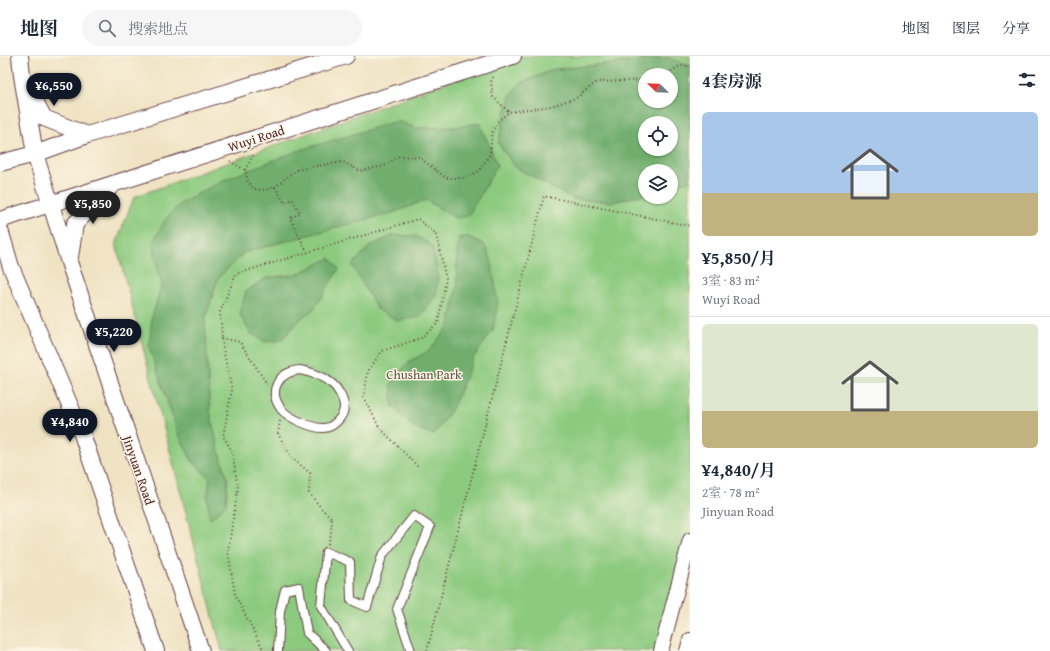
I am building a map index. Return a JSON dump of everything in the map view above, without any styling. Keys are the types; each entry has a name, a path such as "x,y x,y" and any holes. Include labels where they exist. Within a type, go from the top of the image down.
{"main road":[{"name":"Jinyuan Road","path":"20,56 35,154 69,262 201,651"},
{"path":"0,163 35,154 87,135 346,56"},
{"name":"Wuyi Road","path":"0,220 506,58"},
{"path":"22,76 44,118 87,135"},
{"path":"69,262 75,224 112,184"},
{"path":"0,230 6,262 82,434 156,651"}],"street":[{"path":"292,371 308,371 332,383 341,396 344,407 340,417 333,425 323,428 307,426 281,410 274,397 275,386 281,378 292,371"},
{"path":"348,651 321,606 326,552 350,562 351,600 367,606 382,556 414,516 430,527 397,609 411,651"},
{"path":"661,651 690,540"},
{"path":"278,651 280,611 285,590 299,587 307,633 326,651"},
{"path":"687,651 690,640"}],"path":[{"path":"506,58 491,82 492,97 509,112"},
{"path":"676,68 680,66 690,66"},
{"path":"216,151 245,170 248,182 254,189 264,190 275,187 296,170 343,162 360,171 384,166 399,156 419,157 446,178 465,178 479,171 483,165 490,154 492,133 497,122 509,112 551,106 576,98 597,82 638,80"},
{"path":"275,187 284,203 292,199 300,213 290,218 307,252"},
{"path":"427,651 544,196 690,226"},
{"path":"222,338 240,342 274,397"},
{"path":"281,410 278,434 291,457 310,473 309,493 322,509 332,518 331,534 326,552"}],"green space":[{"name":"Chushan Park","path":"519,56 690,56 690,540 661,651 222,651 116,244 134,197"},
{"path":"669,58 690,66 690,180 678,184 678,164 638,164 638,196 613,202 573,199 515,167 498,143 510,95 521,83 555,69"},
{"path":"397,121 417,128 456,127 480,123 497,165 468,216 455,218 426,200 395,212 245,252 218,278 205,320 210,411 218,448 228,480 226,505 210,519 207,498 210,479 192,461 178,433 149,347 152,317 162,284 158,273 153,241 168,216 180,204 219,182 297,151"},
{"path":"393,235 416,236 432,246 438,275 436,296 420,317 398,321 377,309 352,265 370,246"},
{"path":"459,237 469,237 484,244 491,259 498,303 493,330 474,357 452,409 434,435 412,426 393,407 391,384 408,362 429,351 449,326 457,286 457,251"},
{"path":"330,258 339,269 314,309 302,318 281,340 265,342 250,333 240,314 246,291 266,278 298,274"}]}
